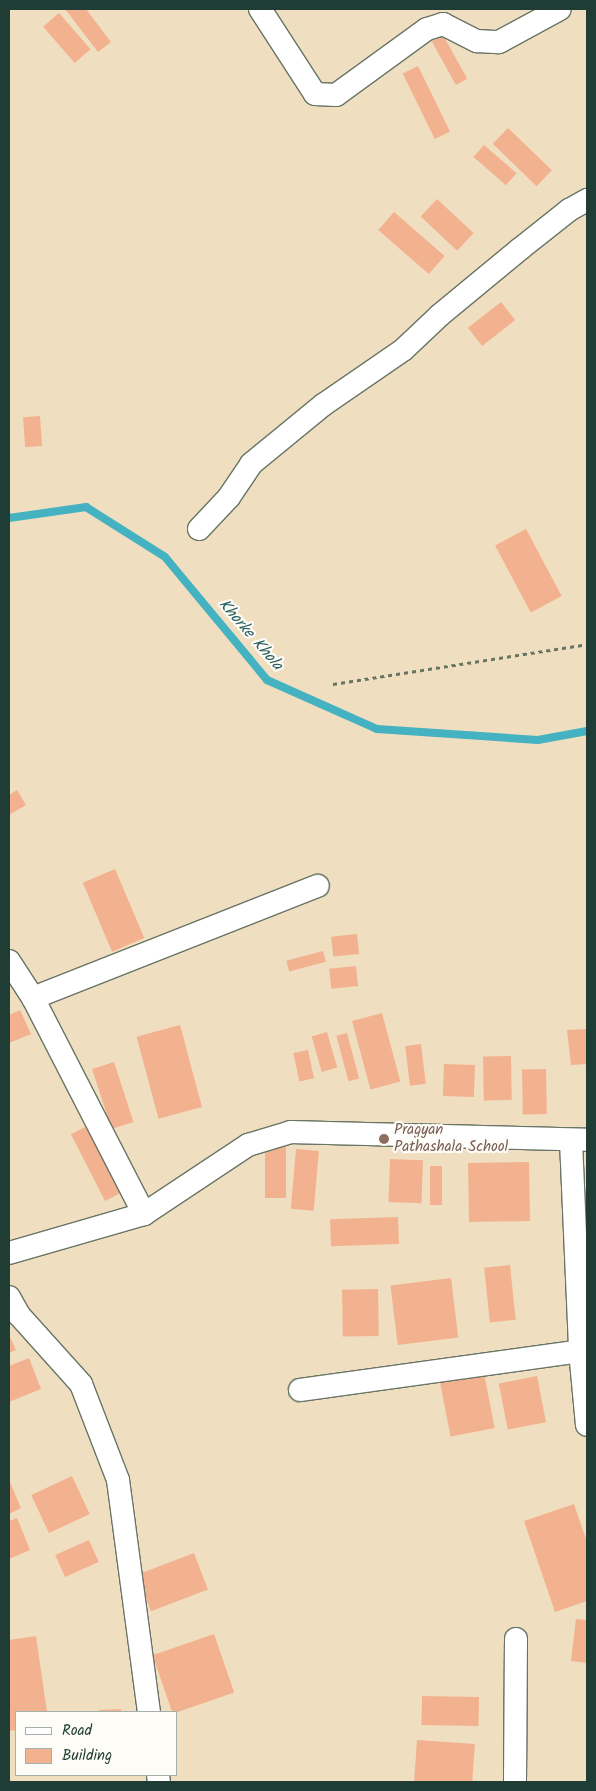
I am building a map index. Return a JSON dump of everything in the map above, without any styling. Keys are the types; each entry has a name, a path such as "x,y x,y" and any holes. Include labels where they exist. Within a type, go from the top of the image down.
{"street":[{"path":"260,9 315,94 336,95 428,29 443,24 477,41 499,42 560,9"},
{"path":"199,530 228,497 251,464 323,405 403,350 440,315 520,249 569,210 587,200"},
{"path":"33,998 318,886"},
{"path":"9,962 33,998 144,1214"},
{"path":"9,1253 144,1214 248,1145 291,1132 579,1141 580,1351 587,1425"},
{"path":"9,1297 19,1315 80,1384 118,1480 150,1711"},
{"path":"300,1390 580,1351"},
{"path":"515,1782 516,1639"}],"path":[{"path":"334,684 587,644"}],"building":[{"path":"65,9 86,9 111,42 98,52"},
{"path":"59,13 90,49 75,63 43,27"},
{"path":"443,35 467,79 456,85 432,41"},
{"path":"418,66 450,132 435,139 403,73"},
{"path":"508,128 552,170 537,186 493,144"},
{"path":"484,145 516,173 506,185 474,157"},
{"path":"437,199 474,233 457,251 421,217"},
{"path":"394,212 445,256 429,274 378,230"},
{"path":"501,302 515,320 482,346 468,328"},
{"path":"40,416 42,446 25,447 23,417"},
{"path":"526,529 562,596 531,613 495,545"},
{"path":"17,790 26,805 9,815 9,795"},
{"path":"115,869 144,938 112,952 83,883"},
{"path":"357,934 359,954 333,957 331,937"},
{"path":"323,951 326,962 289,971 286,961"},
{"path":"356,966 358,986 331,989 329,969"},
{"path":"20,1010 31,1034 9,1043 9,1015"},
{"path":"382,1013 400,1082 370,1090 352,1021"},
{"path":"180,1025 202,1107 159,1119 137,1037"},
{"path":"587,1029 587,1064 571,1065 567,1030"},
{"path":"327,1032 337,1068 322,1072 312,1036"},
{"path":"347,1033 359,1078 349,1081 336,1036"},
{"path":"421,1044 426,1084 410,1086 405,1046"},
{"path":"308,1050 314,1078 299,1081 293,1053"},
{"path":"483,1056 511,1056 512,1100 484,1100"},
{"path":"114,1062 133,1122 112,1129 92,1069"},
{"path":"444,1064 475,1065 474,1097 443,1096"},
{"path":"522,1069 546,1069 547,1114 523,1114"},
{"path":"87,1126 121,1193 105,1201 71,1134"},
{"path":"265,1142 286,1142 286,1198 265,1198"},
{"path":"296,1149 319,1151 314,1211 291,1209"},
{"path":"390,1159 423,1160 421,1203 388,1202"},
{"path":"529,1162 530,1221 469,1222 468,1163"},
{"path":"430,1166 442,1166 442,1205 430,1205"},
{"path":"398,1217 399,1244 331,1246 330,1219"},
{"path":"510,1265 516,1320 490,1322 484,1268"},
{"path":"451,1278 458,1338 398,1345 390,1285"},
{"path":"378,1289 379,1336 343,1337 342,1290"},
{"path":"9,1335 16,1350 9,1353"},
{"path":"29,1358 41,1389 9,1402 9,1366"},
{"path":"484,1373 495,1428 451,1437 440,1382"},
{"path":"537,1376 546,1422 508,1430 499,1383"},
{"path":"72,1476 90,1514 49,1533 31,1495"},
{"path":"9,1480 21,1508 9,1514"},
{"path":"574,1504 587,1542 587,1601 555,1612 524,1521"},
{"path":"17,1518 30,1550 9,1559 9,1521"},
{"path":"89,1540 99,1562 65,1577 55,1555"},
{"path":"194,1553 208,1589 151,1611 137,1575"},
{"path":"576,1619 587,1620 587,1663 571,1661"},
{"path":"214,1634 234,1693 178,1712 172,1711 153,1655"},
{"path":"36,1636 47,1711 15,1711 15,1730 9,1731 9,1640"},
{"path":"422,1696 479,1697 478,1726 421,1725"},
{"path":"121,1709 121,1711 99,1711"},
{"path":"417,1740 475,1744 472,1782 414,1782"}],"waterway":[{"name":"Khorke Khola","path":"9,518 86,507 165,557 267,680 377,729 538,740 587,731"}],"place":[{"name":"Pragyan Pathashala School","path":"384,1139"}]}
